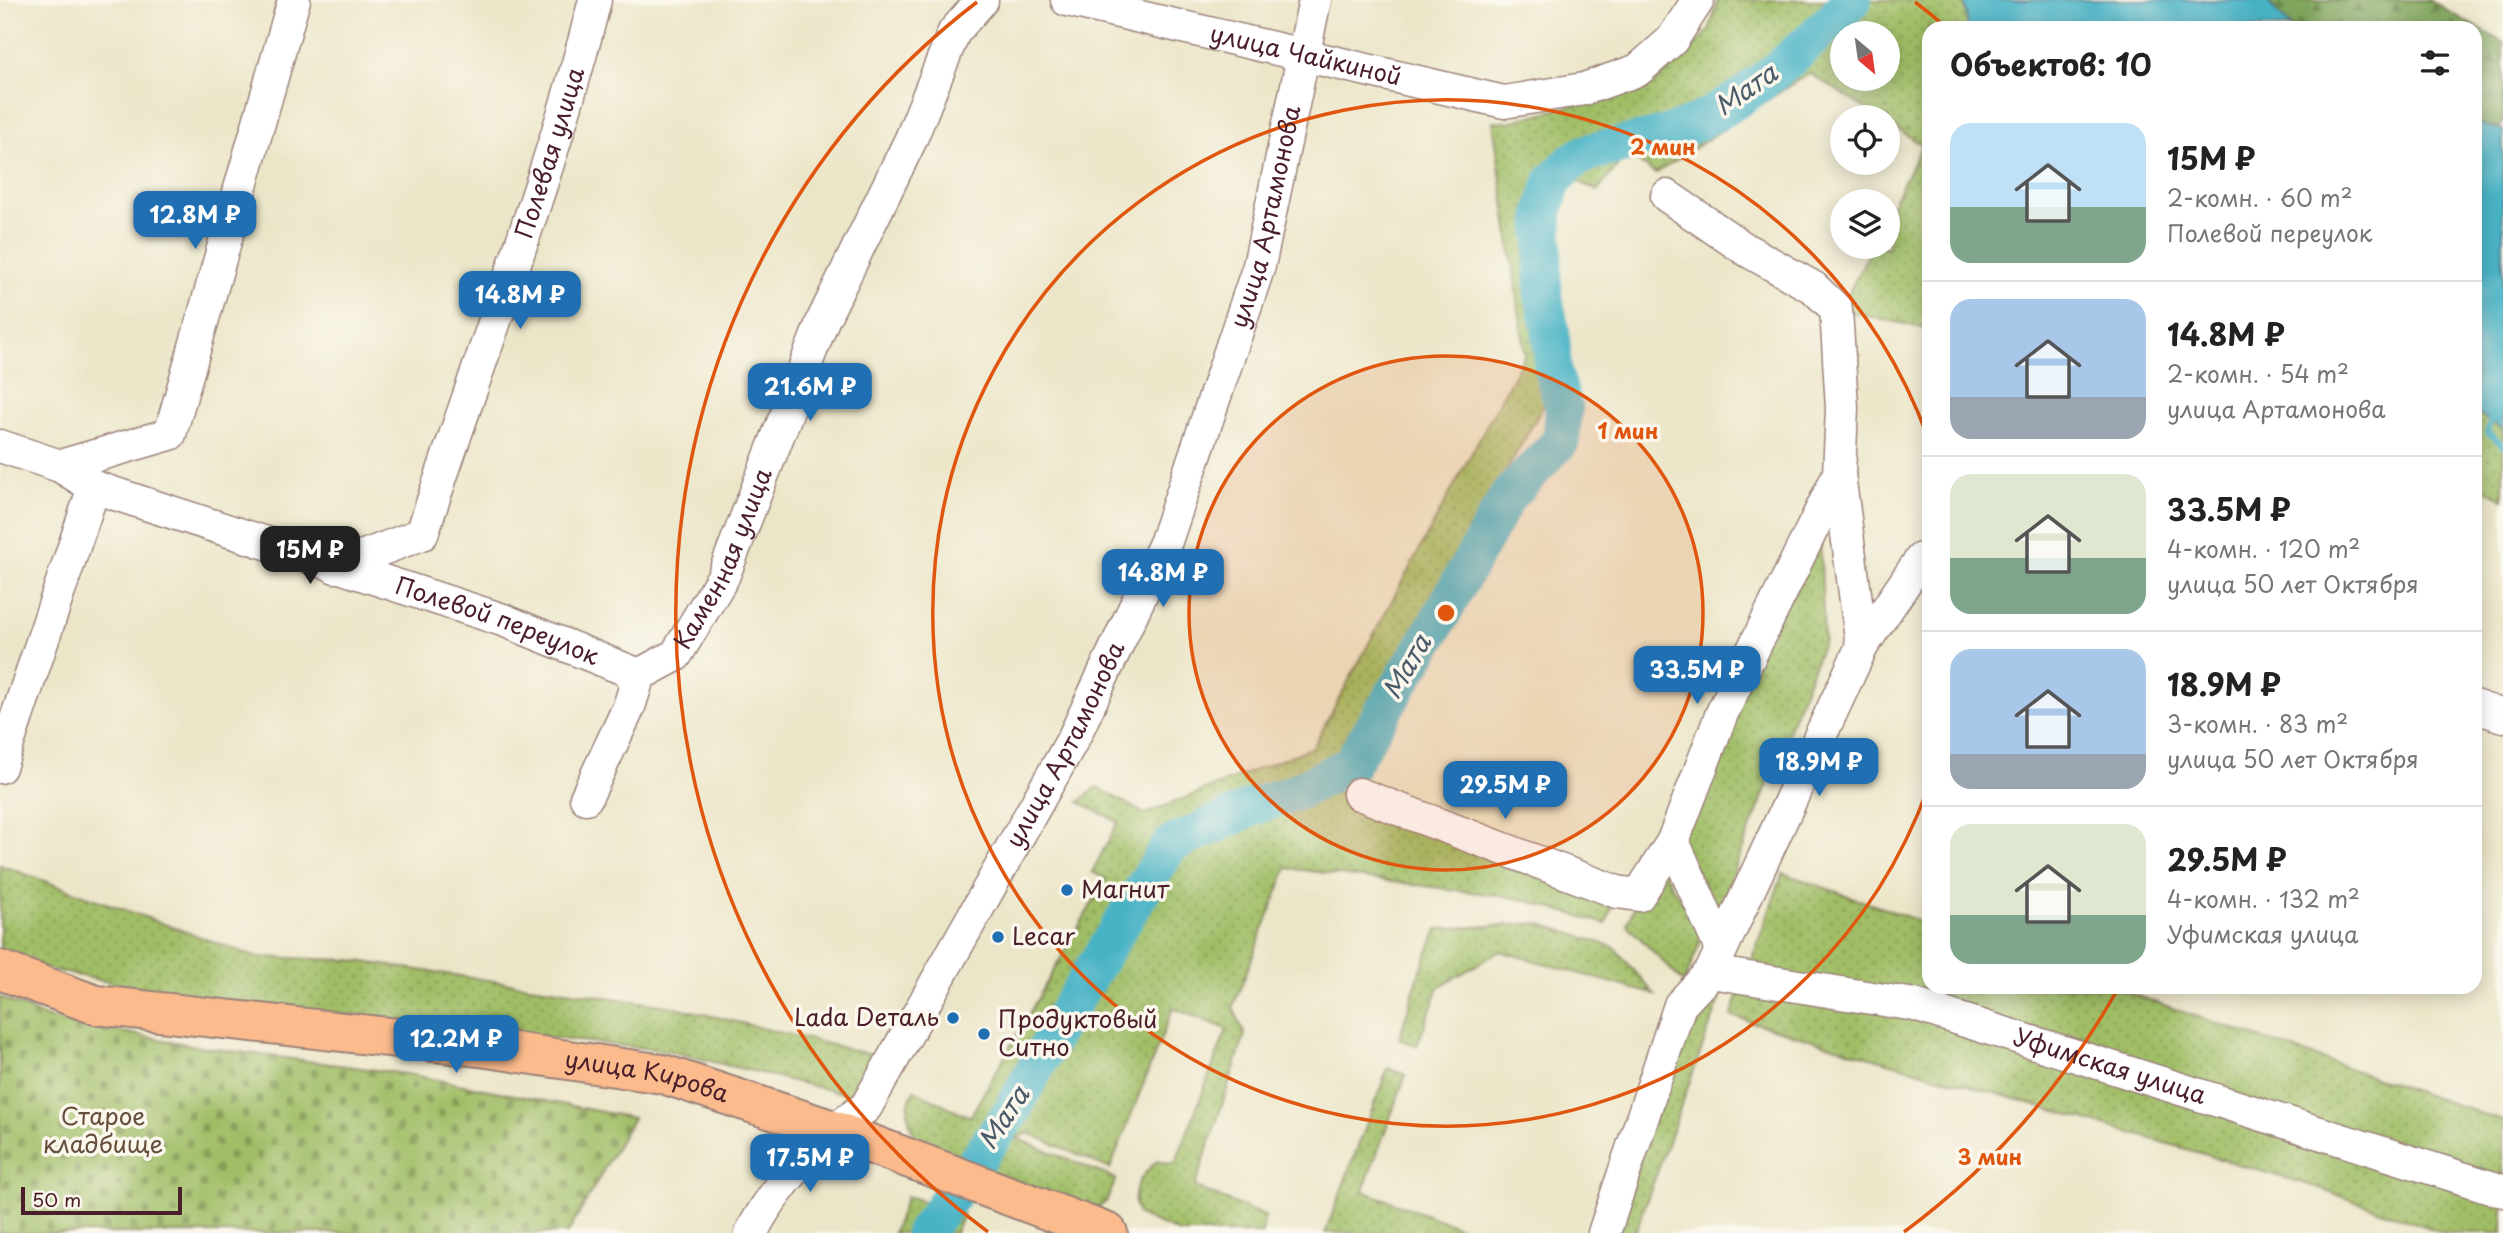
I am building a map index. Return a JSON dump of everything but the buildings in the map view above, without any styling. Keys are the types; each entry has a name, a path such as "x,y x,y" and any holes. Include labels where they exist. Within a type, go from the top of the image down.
{"main road":[{"name":"улица Кирова","path":"0,970 96,1005 480,1047 663,1074 833,1130 1108,1233"}],"street":[{"path":"60,466 170,434 294,0"},
{"name":"Полевая улица","path":"335,567 422,534 462,412 522,248 595,0"},
{"name":"Каменная улица","path":"639,675 676,655 723,577 823,320 911,139 954,32 982,0"},
{"name":"улица Чайкиной","path":"1067,0 1504,102 1584,89 1638,70 1672,40 1698,0"},
{"name":"улица Артамонова","path":"751,1233 766,1204 833,1130 866,1107 1074,737 1166,541 1259,266 1315,0"},
{"path":"1667,196 1745,249 1814,288 1836,309 1842,408 1839,474 1862,646"},
{"name":"Полевой переулок","path":"0,446 60,466 94,487 503,620 639,675"},
{"path":"1359,794 1617,892 1639,895 1673,841 1722,713 1839,474"},
{"path":"0,766 94,487"},
{"path":"1604,1233 1680,1005 1715,959 1862,646 1922,562"},
{"path":"586,798 629,707 639,675"},
{"path":"2482,709 2503,716"},
{"path":"1673,841 1715,959"},
{"name":"Уфимская улица","path":"1715,959 1915,1005 2503,1191"}],"green space":[{"path":"1718,0 1964,0 1967,21 1922,21 1922,145 1900,131 1900,105 1860,105 1838,91 1900,91 1900,21 1830,21 1830,86 1809,73 1655,174 1627,153 1598,191 1566,175 1551,206 1562,373 1344,755 1327,793 1359,794 1617,892 1606,924 1517,898 1287,868 1233,1007 1245,1035 1195,1187 1265,1216 1262,1233 1180,1233 1138,1215 1135,1207 1137,1185 1157,1161 1175,1164 1227,1029 1173,1008 1110,1169 1029,1133 1016,1138 1116,1179 1106,1202 1096,1209 921,1148 908,1112 914,1090 970,1117 1106,879 1092,872 1118,822 1079,802 1097,787 1145,814 1313,747 1525,354 1493,121 1508,122 1653,85 1709,31"},
{"path":"2266,0 2428,0 2466,21 2286,21"},
{"path":"2482,30 2503,42 2503,122 2499,129 2482,125"},
{"path":"1922,145 1922,328 1840,310 1866,259 1900,259 1900,189"},
{"path":"2482,417 2503,429 2503,499 2482,487"},
{"path":"1819,506 1824,640 1719,909 1669,827"},
{"path":"1654,855 1702,937 1684,983 1627,925"},
{"path":"0,865 256,957 350,960 675,1007 878,1056 850,1095 669,1051 171,995 48,969 0,948"},
{"path":"1783,873 1922,922 1922,994 2131,994 2503,1121 2503,1233 2445,1233 2309,1185 1731,1016"},
{"path":"1538,923 1614,947 1655,995 1500,951 1439,987 1417,1046 1399,1039 1417,980 1437,929"},
{"path":"1722,993 1635,1233 1615,1233 1690,1009"},
{"name":"Старое кладбище","path":"0,997 48,1018 201,1047 407,1074 633,1118 568,1233 0,1233"},
{"path":"1388,1068 1406,1075 1363,1191 1465,1229 1464,1233 1325,1233"},
{"path":"907,1196 963,1214 955,1233 893,1233"}],"water":[{"path":"1964,0 2266,0 2286,21 1967,21"},
{"path":"2482,125 2503,130 2503,429 2482,416"}],"waterway":[{"name":"Мата","path":"924,1233 1012,1111 1061,1021 1170,845 1257,805 1294,793 1350,765 1430,635 1508,496 1561,441 1564,408 1553,372 1551,332 1543,294 1544,211 1553,181 1573,161 1587,153 1653,138 1714,114 1777,70 1853,0"},
{"path":"2493,414 2487,432 2503,445"}],"place":[{"name":"Магнит","path":"1067,890"},
{"name":"Lecar","path":"998,937"},
{"name":"Lada Dеталь","path":"953,1018"},
{"name":"Продуктовый Ситно","path":"984,1034"}]}
